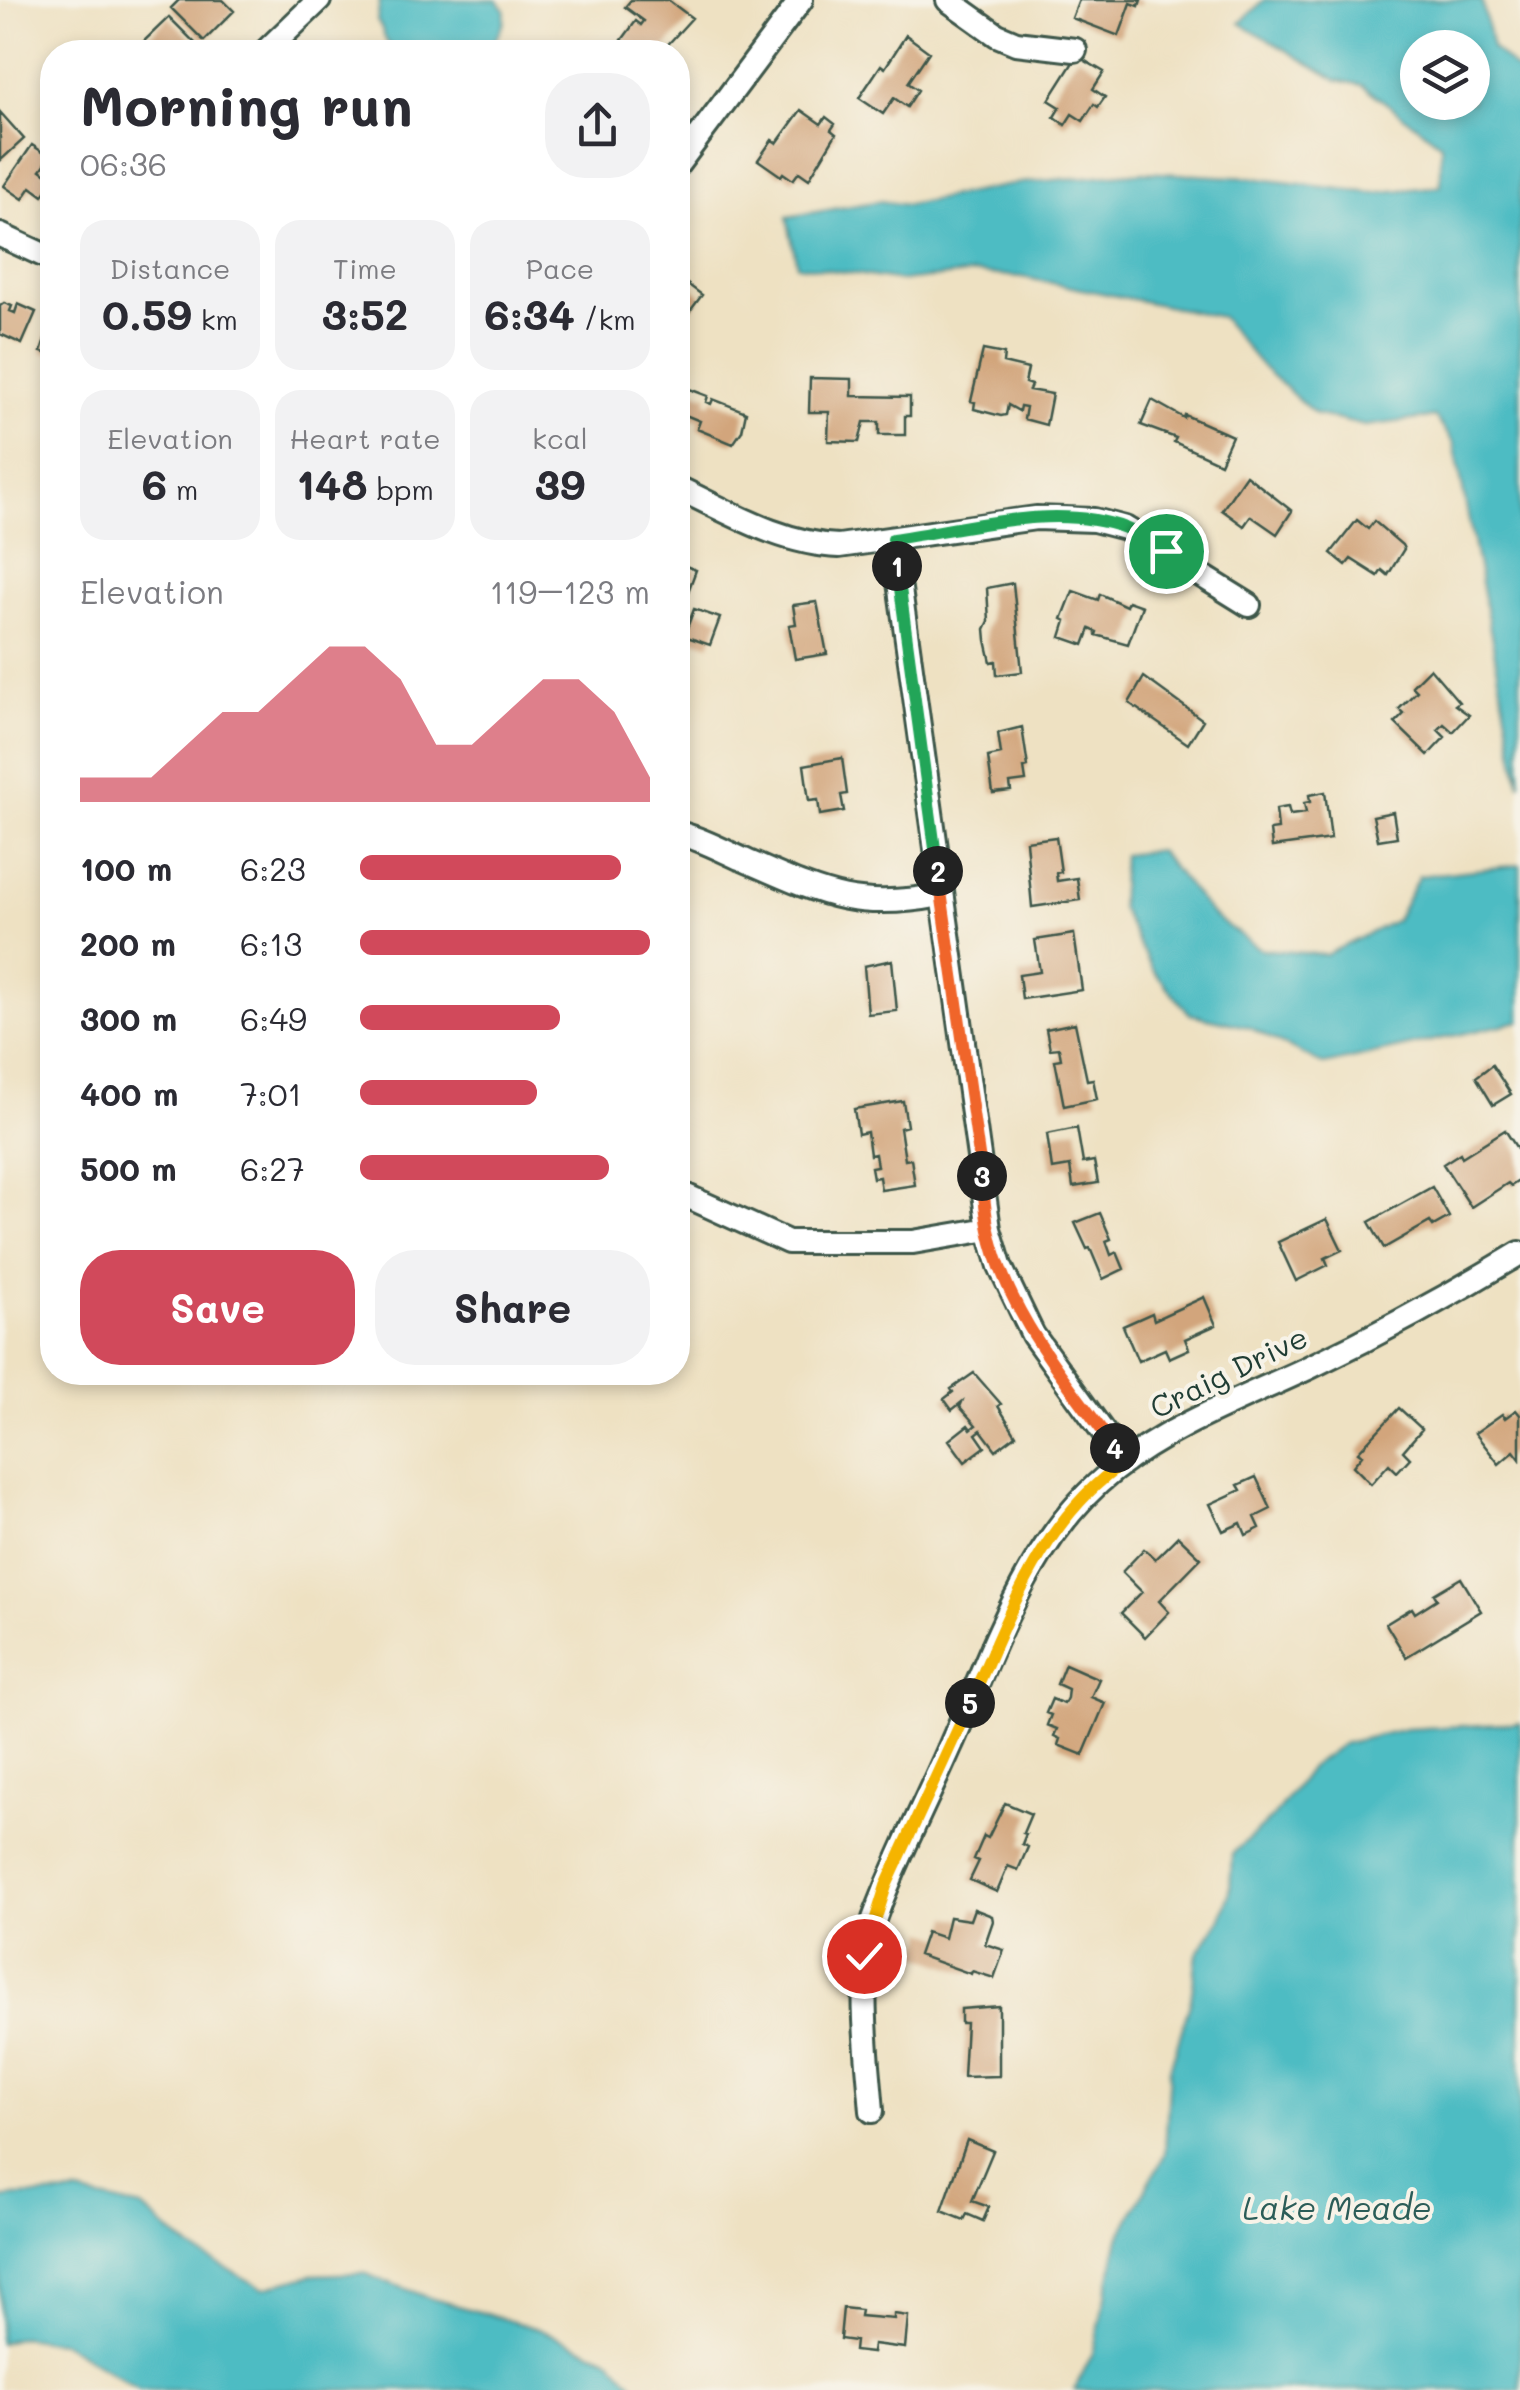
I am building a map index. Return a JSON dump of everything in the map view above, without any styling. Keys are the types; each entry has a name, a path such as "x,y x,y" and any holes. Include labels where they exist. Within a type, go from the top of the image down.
{"street":[{"path":"277,40 319,0"},
{"path":"690,148 801,0"},
{"path":"948,0 1016,44 1076,50"},
{"path":"0,235 40,253"},
{"path":"690,494 788,539 813,545 839,546 1036,518 1094,520 1138,535 1249,605"},
{"path":"893,539 989,1229 1000,1266 1033,1336 1125,1462"},
{"path":"690,838 814,890 848,900 879,903 942,895"},
{"path":"690,1197 788,1242 913,1242 989,1229"},
{"name":"Craig Drive","path":"872,2112 864,1956 886,1886 1035,1561 1081,1500 1125,1462 1215,1410 1357,1345 1520,1253"}],"water":[{"path":"380,0 497,0 505,10 504,23 495,40 386,40 377,21"},
{"path":"1264,0 1482,0 1488,30 1400,30 1400,113 1362,85 1337,80 1240,23"},
{"path":"1490,38 1492,48 1520,73 1520,785 1454,443 1435,417 1365,426 1315,414 1262,367 1221,317 1022,277 976,273 901,281 797,265 787,217 880,201 907,205 1020,183 1143,172 1253,178 1372,193 1441,186 1441,144 1409,120 1490,120"},
{"path":"1158,850 1213,916 1260,949 1325,955 1396,920 1419,876 1520,865 1520,1021 1324,1065 1248,1027 1190,1014 1152,969 1120,907 1123,855"},
{"name":"Lake Meade","path":"1520,1723 1520,2390 1074,2390 1093,2353 1119,2238 1165,2154 1170,2069 1191,2000 1197,1954 1221,1918 1230,1891 1232,1854 1275,1815 1310,1767 1342,1744 1405,1729"},
{"path":"78,2194 142,2208 189,2248 263,2288 311,2275 363,2273 430,2298 538,2329 611,2359 640,2390 140,2390 61,2342 20,2337 0,2343 0,2200"}],"building":[{"path":"179,0 223,0 234,11 203,40 171,8"},
{"path":"631,0 668,0 692,18 672,40 622,40 636,21 641,25 644,21 625,7"},
{"path":"1079,0 1141,0 1139,6 1131,3 1119,36 1072,18"},
{"path":"169,17 192,40 145,40"},
{"path":"906,35 929,52 908,83 918,90 907,107 894,98 883,114 859,98"},
{"path":"1077,56 1104,72 1093,89 1105,97 1098,107 1094,104 1083,121 1072,114 1065,125 1054,117 1060,107 1049,100"},
{"path":"801,110 821,124 826,117 835,124 831,130 836,134 809,179 799,172 793,180 758,160 772,140 777,143"},
{"path":"0,112 24,139 0,161"},
{"path":"32,145 40,150 40,194 31,187 23,199 4,186"},
{"path":"690,286 702,295 690,311"},
{"path":"18,304 36,312 22,344 0,334 0,306 12,306 10,311 15,313"},
{"path":"983,350 1004,354 1003,363 1028,369 1025,383 1031,385 1029,390 1052,394 1046,425 1024,419 1026,407 1020,406 1019,411 1008,405 1006,415 1001,416 974,409 975,402 971,401"},
{"path":"810,378 852,379 852,396 910,397 905,435 879,435 879,422 864,422 859,442 828,441 829,412 809,412"},
{"path":"690,389 708,396 706,402 711,404 713,399 746,412 742,431 733,444 697,429 700,421 690,417"},
{"path":"1152,400 1184,418 1185,415 1232,436 1220,463 1174,442 1176,438 1141,425"},
{"path":"1246,475 1292,511 1277,534 1251,516 1244,526 1222,510"},
{"path":"1357,520 1368,529 1374,521 1402,545 1404,549 1388,575 1382,570 1378,576 1351,559 1346,565 1331,553"},
{"path":"1013,583 1022,672 997,675 996,661 991,662 986,640 987,588"},
{"path":"1073,591 1098,600 1100,594 1126,606 1128,601 1142,606 1128,644 1096,635 1090,629 1084,645 1061,637 1066,621 1062,619"},
{"path":"817,602 827,654 795,659 789,625 796,624 793,605"},
{"path":"694,609 720,618 710,645 690,638"},
{"path":"1430,668 1459,702 1455,705 1469,715 1453,732 1444,724 1438,730 1445,737 1428,755 1395,723 1404,714 1399,709 1417,691 1412,686"},
{"path":"1144,677 1203,720 1188,744 1129,703"},
{"path":"1022,727 1028,767 1024,768 1026,781 1010,783 1011,791 993,793 988,757 1001,754 998,733"},
{"path":"842,758 847,794 841,795 844,811 820,815 818,800 809,801 804,765"},
{"path":"1325,792 1331,839 1272,847 1270,830 1278,829 1276,809 1288,807 1290,815 1306,813 1304,803 1310,802 1309,795"},
{"path":"1393,812 1397,837 1378,840 1373,816"},
{"path":"1056,837 1061,872 1056,873 1057,881 1077,878 1080,900 1032,907 1026,841"},
{"path":"1074,934 1082,990 1022,999 1019,975 1040,972 1035,940"},
{"path":"892,960 897,1011 868,1014 864,966"},
{"path":"1075,1023 1087,1080 1093,1079 1097,1099 1064,1106 1055,1060 1061,1059 1059,1048 1050,1049 1046,1029"},
{"path":"1492,1065 1511,1094 1493,1105 1476,1077"},
{"path":"903,1101 907,1126 900,1128 905,1160 911,1159 915,1185 881,1190 879,1177 873,1178 871,1167 877,1166 875,1154 870,1155 867,1132 858,1134 854,1109"},
{"path":"1077,1128 1083,1163 1094,1161 1098,1183 1073,1187 1070,1166 1052,1169 1047,1134"},
{"path":"1505,1130 1520,1153 1520,1180 1511,1186 1508,1183 1471,1207 1443,1164"},
{"path":"1432,1187 1449,1217 1433,1226 1430,1222 1384,1248 1369,1222"},
{"path":"1100,1213 1111,1239 1106,1241 1111,1255 1117,1252 1124,1269 1103,1279 1075,1223"},
{"path":"1327,1219 1342,1250 1325,1258 1328,1265 1296,1281 1278,1242"},
{"path":"1204,1297 1216,1325 1185,1339 1189,1349 1169,1358 1165,1349 1138,1361 1123,1326 1152,1313 1154,1320"},
{"path":"974,1373 1001,1404 998,1406 1016,1435 996,1450 981,1430 976,1434 985,1447 965,1462 949,1440 968,1425 971,1429 976,1425 960,1407 962,1402 952,1410 944,1399"},
{"path":"1399,1408 1422,1429 1403,1451 1410,1458 1397,1472 1389,1464 1371,1484 1353,1466 1362,1455 1358,1452"},
{"path":"1516,1410 1520,1415 1520,1459 1514,1451 1499,1464 1475,1433 1502,1414 1505,1418"},
{"path":"1256,1477 1271,1509 1255,1517 1260,1528 1246,1535 1241,1523 1223,1531 1210,1504 1241,1490 1238,1485"},
{"path":"1178,1536 1201,1558 1159,1601 1169,1612 1145,1637 1121,1613 1142,1592 1122,1572 1144,1549 1155,1559"},
{"path":"1461,1578 1481,1611 1406,1657 1386,1624 1412,1608 1415,1613 1437,1599 1434,1594"},
{"path":"1065,1664 1099,1679 1091,1697 1105,1703 1083,1755 1058,1745 1060,1739 1054,1736 1057,1729 1047,1725 1051,1715 1046,1713 1052,1699 1064,1704 1067,1698 1068,1689 1057,1684"},
{"path":"1005,1803 1031,1814 1022,1844 1028,1847 1018,1870 1008,1866 997,1892 970,1880 984,1836 988,1838"},
{"path":"974,1909 992,1916 985,1944 1004,1950 994,1978 918,1955 926,1932 944,1938 949,1917 970,1920"},
{"path":"999,2006 999,2076 963,2077 966,2023 961,2023 961,2009"},
{"path":"967,2140 993,2151 972,2201 989,2207 983,2221 967,2214 964,2220 942,2211"},
{"path":"843,2308 861,2310 860,2316 908,2316 905,2348 873,2344 872,2353 854,2351 855,2341 840,2339"}],"route":[{"path":"864,1956 886,1886 1035,1561 1056,1528 1081,1500 1125,1462 1033,1336 1000,1266 989,1229 893,539 1062,517 1125,528 1166,551"}]}
